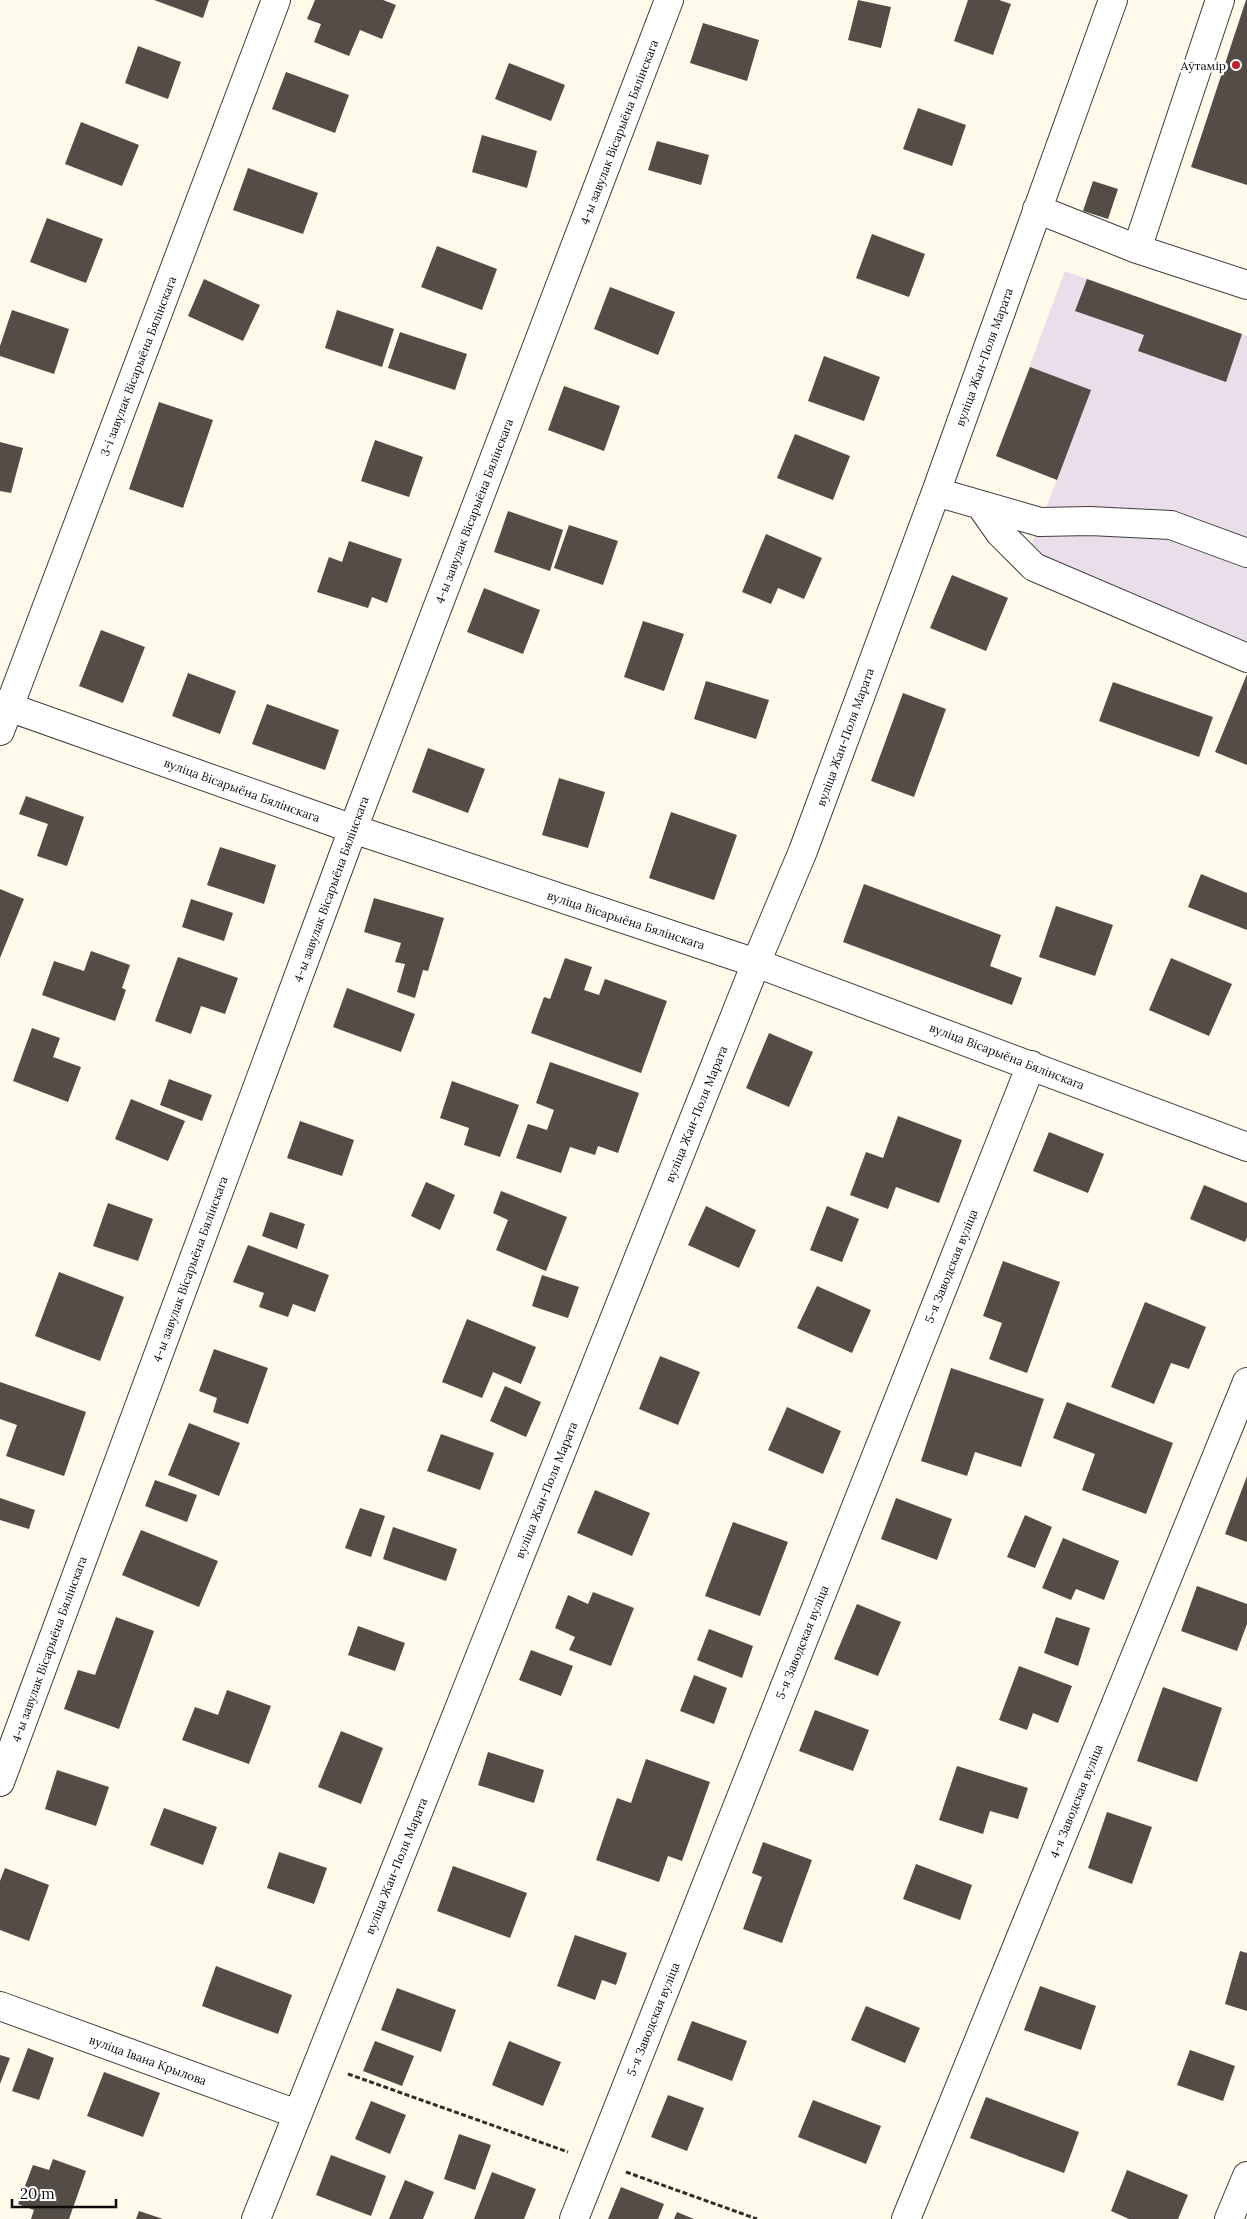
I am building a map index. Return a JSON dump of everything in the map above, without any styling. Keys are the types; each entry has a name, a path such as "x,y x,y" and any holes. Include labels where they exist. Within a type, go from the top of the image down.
{"street":[{"name":"3-і завулак Вісарыёна Бялінскага","path":"3,714 276,0"},
{"name":"4-ы завулак Вісарыёна Бялінскага","path":"0,1782 353,829 670,0"},
{"name":"вуліца Жан-Поля Марата","path":"256,2219 756,963 804,851 936,492 1113,0"},
{"path":"1137,249 1220,0"},
{"path":"1037,210 1137,249 1247,285"},
{"path":"936,492 1040,522 1090,521 1172,525 1247,554"},
{"path":"981,506 1000,533 1034,567 1247,658"},
{"name":"вуліца Вісарыёна Бялінскага","path":"3,714 756,963 1247,1147"},
{"name":"5-я Заводская вуліца","path":"574,2219 1031,1065"},
{"name":"4-я Заводская вуліца","path":"906,2219 1247,1382"},
{"name":"вуліца Івана Крылова","path":"0,2006 297,2114"},
{"path":"1229,2219 1247,2176"}],"path":[{"path":"318,2064 757,2219"}],"shaded area":[{"path":"1065,271 1247,336 1247,644 1028,552 1057,480 996,456"}],"building":[{"path":"154,0 209,0 203,18"},
{"path":"315,0 383,0 396,5 382,39 360,30 349,56 314,42 321,24 307,19"},
{"path":"858,0 891,7 881,48 848,40"},
{"path":"968,0 999,0 1011,4 993,55 954,41"},
{"name":"Аўтамір","path":"1247,0 1247,185 1191,167"},
{"path":"703,23 759,40 747,81 690,63"},
{"path":"138,46 181,62 168,99 125,83"},
{"path":"509,63 565,85 551,121 495,99"},
{"path":"286,72 349,95 335,133 272,109"},
{"path":"918,108 966,125 952,166 903,149"},
{"path":"81,122 139,145 122,186 65,164"},
{"path":"482,135 537,151 527,188 472,172"},
{"path":"657,141 709,155 701,185 648,170"},
{"path":"248,168 318,193 303,234 233,210"},
{"path":"1093,181 1118,189 1108,219 1083,211"},
{"path":"47,218 103,239 86,283 30,262"},
{"path":"872,234 925,254 909,297 856,278"},
{"path":"437,246 497,269 482,310 421,287"},
{"path":"204,279 260,305 243,341 188,316"},
{"path":"1087,279 1242,334 1226,382 1138,351 1144,335 1075,311"},
{"path":"610,287 675,312 658,355 594,329"},
{"path":"12,310 69,329 54,374 0,356 0,346"},
{"path":"337,310 394,329 382,367 325,348"},
{"path":"400,332 467,354 455,390 388,368"},
{"path":"824,356 880,377 864,421 808,401"},
{"path":"1030,367 1091,390 1057,480 996,456"},
{"path":"564,386 620,406 604,451 548,430"},
{"path":"159,402 213,420 183,508 129,489"},
{"path":"795,434 850,456 833,500 777,478"},
{"path":"375,440 423,457 409,497 361,481"},
{"path":"0,442 23,448 11,493 0,491"},
{"path":"508,511 563,530 550,571 494,552"},
{"path":"569,525 618,541 603,585 554,568"},
{"path":"766,534 822,558 804,599 778,588 771,604 742,592"},
{"path":"349,541 402,559 387,603 372,597 368,608 317,592 329,557 342,562"},
{"path":"952,575 1008,598 986,651 930,628"},
{"path":"484,588 540,610 523,654 467,632"},
{"path":"643,621 684,634 664,691 624,677"},
{"path":"101,630 145,647 123,703 79,686"},
{"path":"188,673 236,691 220,734 172,716"},
{"path":"1247,674 1247,765 1215,752"},
{"path":"706,681 769,700 756,739 694,719"},
{"path":"1113,682 1213,717 1199,757 1099,721"},
{"path":"903,693 946,709 914,797 871,781"},
{"path":"267,704 339,730 325,770 252,744"},
{"path":"428,748 485,769 468,813 412,792"},
{"path":"559,778 605,792 588,848 542,835"},
{"path":"26,796 84,817 67,866 37,856 48,824 19,814"},
{"path":"671,812 737,835 714,900 649,878"},
{"path":"220,847 276,865 264,904 207,885"},
{"path":"1201,874 1247,893 1247,930 1188,907"},
{"path":"864,884 1001,935 990,966 1022,978 1012,1005 843,942"},
{"path":"0,889 24,899 0,958"},
{"path":"374,898 444,918 428,971 423,970 415,998 397,992 405,964 395,962 401,943 364,932"},
{"path":"191,899 233,913 224,941 182,927"},
{"path":"1056,906 1113,925 1095,976 1039,957"},
{"path":"91,951 130,965 122,988 126,990 115,1021 42,995 54,961 84,971"},
{"path":"178,957 238,978 225,1014 201,1006 191,1034 155,1021"},
{"path":"565,958 592,967 584,990 599,995 605,979 667,1001 641,1073 531,1033 544,997 550,999"},
{"path":"1171,958 1232,984 1209,1036 1149,1010"},
{"path":"347,988 415,1014 401,1052 333,1027"},
{"path":"32,1028 60,1038 53,1057 81,1067 68,1102 13,1081"},
{"path":"769,1033 813,1052 789,1107 746,1088"},
{"path":"550,1062 639,1093 618,1153 598,1146 595,1155 570,1147 561,1173 516,1158 528,1124 547,1130 554,1110 536,1103"},
{"path":"169,1079 212,1095 202,1121 160,1105"},
{"path":"452,1081 519,1105 500,1157 464,1145 469,1128 440,1118"},
{"path":"131,1099 185,1121 168,1161 115,1139"},
{"path":"898,1116 962,1140 939,1203 896,1187 888,1209 850,1195 866,1152 883,1158"},
{"path":"300,1121 354,1140 342,1176 287,1158"},
{"path":"1049,1132 1104,1154 1088,1193 1033,1171"},
{"path":"426,1182 455,1195 440,1230 411,1216"},
{"path":"1204,1185 1247,1203 1247,1237 1245,1242 1190,1219"},
{"path":"501,1191 567,1217 546,1271 496,1250 508,1220 493,1213"},
{"path":"108,1203 153,1219 138,1261 93,1246"},
{"path":"706,1206 756,1230 739,1268 688,1245"},
{"path":"827,1206 859,1219 842,1262 810,1250"},
{"path":"270,1212 305,1224 297,1249 262,1236"},
{"path":"248,1245 329,1275 315,1312 293,1304 288,1317 259,1307 264,1293 233,1282"},
{"path":"1003,1261 1060,1282 1027,1373 989,1359 1002,1323 983,1316"},
{"path":"59,1272 124,1297 100,1361 35,1336"},
{"path":"542,1275 579,1287 568,1318 532,1306"},
{"path":"817,1286 871,1310 852,1353 797,1328"},
{"path":"1145,1302 1206,1327 1189,1369 1171,1363 1154,1404 1111,1387"},
{"path":"467,1319 536,1347 521,1384 493,1372 482,1398 442,1382"},
{"path":"214,1349 268,1368 248,1424 213,1412 217,1398 199,1391"},
{"path":"660,1356 700,1372 678,1425 639,1409"},
{"path":"951,1368 1044,1399 1021,1467 975,1452 967,1476 921,1461"},
{"path":"0,1382 86,1412 64,1476 6,1456 17,1425 0,1419"},
{"path":"505,1386 541,1402 526,1437 490,1421"},
{"path":"1067,1402 1173,1443 1146,1514 1082,1490 1095,1454 1053,1438"},
{"path":"787,1407 841,1431 823,1474 768,1450"},
{"path":"189,1423 240,1443 219,1496 168,1475"},
{"path":"441,1434 494,1453 480,1490 427,1471"},
{"path":"1247,1476 1247,1542 1225,1534"},
{"path":"155,1480 197,1495 187,1522 145,1506"},
{"path":"595,1490 650,1513 632,1556 577,1533"},
{"path":"0,1498 35,1510 29,1529 0,1520"},
{"path":"896,1498 952,1519 937,1560 881,1539"},
{"path":"360,1508 385,1516 371,1557 345,1548"},
{"path":"1025,1515 1052,1527 1035,1568 1007,1557"},
{"path":"733,1522 788,1542 760,1616 705,1596"},
{"path":"393,1527 457,1549 446,1581 383,1559"},
{"path":"141,1530 218,1561 199,1607 122,1575"},
{"path":"1063,1538 1119,1561 1104,1600 1076,1589 1071,1600 1042,1588"},
{"path":"1197,1586 1247,1604 1247,1624 1237,1651 1181,1631"},
{"path":"593,1592 634,1608 611,1666 569,1650 575,1637 555,1628 568,1595 588,1604"},
{"path":"857,1604 901,1622 878,1676 834,1659"},
{"path":"116,1617 154,1631 119,1729 64,1709 78,1670 95,1675"},
{"path":"1056,1617 1090,1628 1078,1666 1044,1653"},
{"path":"358,1626 405,1643 395,1671 348,1655"},
{"path":"709,1629 753,1646 742,1678 697,1660"},
{"path":"531,1650 573,1666 561,1696 519,1680"},
{"path":"1019,1666 1072,1686 1058,1723 1033,1713 1027,1730 999,1720"},
{"path":"694,1675 727,1688 714,1724 680,1711"},
{"path":"1163,1687 1222,1708 1197,1782 1137,1761"},
{"path":"227,1690 271,1706 249,1764 182,1740 195,1707 218,1715"},
{"path":"815,1710 869,1730 853,1771 799,1751"},
{"path":"341,1731 383,1748 361,1804 318,1787"},
{"path":"488,1752 544,1770 534,1803 478,1785"},
{"path":"646,1759 710,1782 682,1861 668,1856 659,1882 596,1860 617,1798 631,1803"},
{"path":"957,1766 1028,1788 1018,1819 990,1811 983,1834 939,1820"},
{"path":"57,1770 109,1787 96,1826 45,1809"},
{"path":"164,1808 217,1827 203,1865 150,1845"},
{"path":"1107,1812 1152,1827 1132,1884 1088,1868"},
{"path":"763,1842 812,1860 782,1943 743,1929 762,1877 752,1873"},
{"path":"279,1852 327,1868 314,1904 267,1888"},
{"path":"916,1864 972,1885 960,1920 903,1899"},
{"path":"453,1866 527,1893 510,1938 437,1911"},
{"path":"5,1868 49,1885 29,1941 0,1930 0,1881"},
{"path":"575,1935 627,1953 616,1985 602,1980 595,2000 557,1986"},
{"path":"1240,1951 1247,1953 1247,2011 1225,2004"},
{"path":"216,1966 292,1995 278,2034 202,2006"},
{"path":"1040,1986 1096,2006 1081,2050 1024,2030"},
{"path":"397,1988 456,2010 441,2052 381,2030"},
{"path":"866,2006 920,2028 905,2063 851,2040"},
{"path":"692,2021 747,2041 732,2081 677,2060"},
{"path":"375,2041 414,2056 402,2086 363,2071"},
{"path":"509,2041 561,2062 543,2106 492,2085"},
{"path":"28,2048 54,2058 39,2100 12,2091"},
{"path":"1190,2050 1235,2066 1223,2101 1177,2085"},
{"path":"0,2055 10,2058 0,2084"},
{"path":"104,2072 160,2093 143,2137 87,2116"},
{"path":"668,2095 704,2108 687,2151 651,2137"},
{"path":"986,2097 1079,2132 1064,2173 970,2138"},
{"path":"813,2100 881,2126 866,2164 798,2137"},
{"path":"371,2101 406,2115 390,2154 355,2139"},
{"path":"459,2134 491,2145 475,2190 444,2179"},
{"path":"331,2155 386,2176 371,2216 316,2195"},
{"path":"53,2159 86,2171 69,2219 31,2219 34,2210 18,2204 33,2165 49,2170"},
{"path":"1127,2170 1188,2195 1178,2219 1129,2219 1111,2211"},
{"path":"492,2172 536,2189 524,2219 474,2219"},
{"path":"405,2180 434,2192 423,2219 389,2219"},
{"path":"621,2187 664,2204 658,2219 608,2219"},
{"path":"139,2211 163,2219 136,2219"},
{"path":"677,2212 694,2219 674,2219"}],"place":[{"name":"Аўтамір","path":"1236,65"}]}
